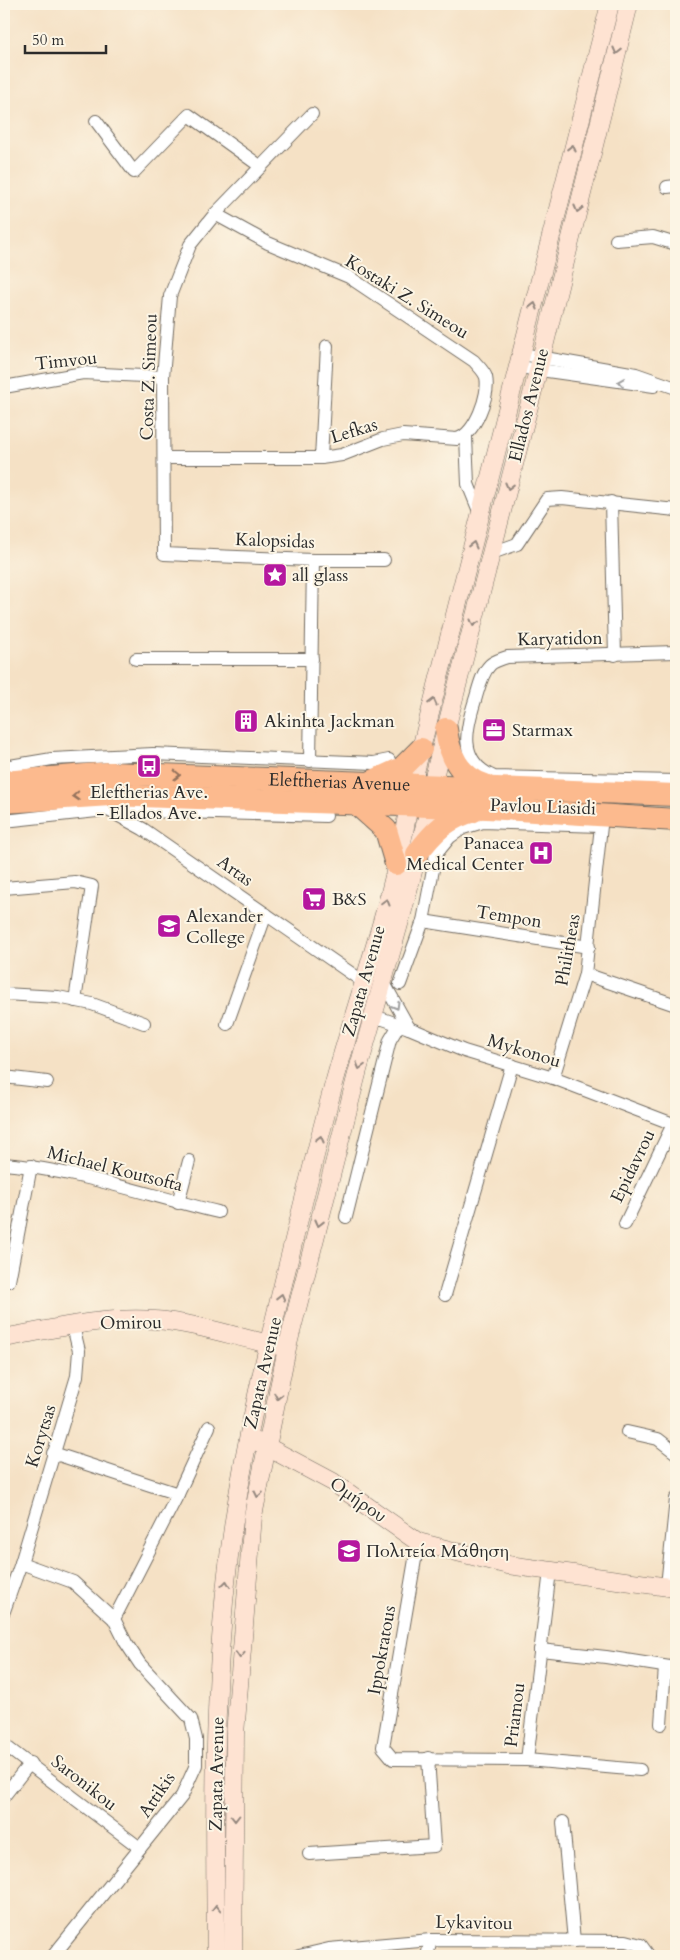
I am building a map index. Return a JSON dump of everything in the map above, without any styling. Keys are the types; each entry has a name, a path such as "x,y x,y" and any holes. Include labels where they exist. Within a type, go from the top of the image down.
{"highway":[{"path":"417,854 430,837 450,819 492,790 467,776 456,763 449,749 446,729"},
{"path":"396,864 386,830 360,794 380,779 402,768 421,749"},
{"name":"Eleftherias Avenue","path":"4,782 204,766 360,794"},
{"name":"Eleftherias Avenue","path":"492,790 676,820"},
{"name":"Eleftherias Avenue","path":"4,802 110,794 421,795 492,790 676,795"}],"main road":[{"name":"Ellados Avenue","path":"421,795 421,749 610,4"},
{"name":"Ellados Avenue","path":"421,795 446,729 540,364 629,4"},
{"name":"Zapata Avenue","path":"233,1956 235,1734 253,1516 287,1348 358,1070 374,1019 392,984 417,854 421,795"},
{"name":"Zapata Avenue","path":"216,1956 215,1773 222,1626 231,1542 248,1438 269,1344 336,1080 365,983 396,864 421,795"},
{"name":"Omirou","path":"4,1338 73,1326 131,1319 157,1320 287,1348"},
{"name":"Ομήρου","path":"248,1438 268,1446 333,1482 418,1542 508,1565 672,1587"}],"street":[{"name":"Costa Z. Simeou","path":"164,554 165,458 163,377 170,296 190,245 215,214 312,114"},
{"path":"96,121 134,172 189,115 260,166"},
{"name":"Kostaki Z. Simeou","path":"215,214 268,243 349,278 474,361 483,371 486,384 479,416 466,437"},
{"path":"616,240 653,236 676,244"},
{"path":"321,458 327,346"},
{"path":"521,360 540,364 636,374 673,387"},
{"name":"Timvou","path":"4,387 83,373 163,377"},
{"name":"Lefkas","path":"165,458 321,458 342,455 382,439 402,436 457,439 466,437"},
{"path":"466,437 468,484 481,516"},
{"path":"492,553 517,544 547,499 562,498 611,502 676,510"},
{"path":"611,502 615,655"},
{"name":"Kalopsidas","path":"164,554 313,560 384,560"},
{"path":"310,761 313,560"},
{"name":"Karyatidon","path":"492,790 484,772 471,759 466,739 468,722 480,683 490,664 508,657 676,652"},
{"path":"136,659 312,658"},
{"path":"4,767 62,759 154,754 204,766 310,761 374,763 389,760"},
{"path":"492,790 676,781"},
{"path":"4,822 106,810 326,816"},
{"name":"Artas","path":"106,810 144,828 365,983"},
{"name":"Pavlou Liasidi","path":"392,984 423,921 436,854 443,843 463,828 483,822 601,826 676,831"},
{"name":"Philitheas","path":"553,1078 585,974 601,826"},
{"path":"4,888 75,882 92,886 75,1001"},
{"path":"227,1024 266,914"},
{"name":"Tempon","path":"423,921 589,948"},
{"path":"585,974 676,1005"},
{"path":"346,1217 390,1040 404,1026 392,984"},
{"path":"4,994 58,997 144,1022"},
{"name":"Mykonou","path":"374,1019 404,1026 464,1051 553,1078 675,1125"},
{"path":"445,1296 512,1065"},
{"path":"4,1076 47,1082"},
{"name":"Epidavrou","path":"625,1224 675,1125"},
{"path":"178,1203 189,1161"},
{"name":"Michael Koutsofta","path":"4,1164 31,1166 218,1212"},
{"path":"9,1280 31,1166"},
{"name":"Korytsas","path":"4,1611 21,1563 77,1376 79,1351 73,1326"},
{"path":"114,1619 178,1494 209,1427"},
{"path":"627,1432 658,1439 676,1453"},
{"path":"54,1453 178,1494"},
{"path":"672,1587 676,1499"},
{"name":"Ippokratous","path":"393,1759 383,1747 418,1542"},
{"name":"Attikis","path":"21,1563 73,1582 114,1619 140,1664 191,1719 196,1738 196,1765 182,1796 53,1956"},
{"name":"Priamou","path":"393,1759 527,1760 550,1571"},
{"path":"540,1650 671,1667 661,1724"},
{"name":"Saronikou","path":"4,1745 140,1848"},
{"path":"308,1854 434,1846 428,1758"},
{"path":"527,1760 640,1770"},
{"name":"Saronikou","path":"4,1796 30,1763"},
{"path":"563,1822 574,1941"},
{"path":"428,1956 431,1940"},
{"name":"Lykavitou","path":"299,1956 329,1949 431,1940 626,1941 634,1942 648,1954"}],"place":[{"name":"all glass","path":"275,575"},
{"name":"Αkinhta Jackman","path":"246,721"},
{"name":"Starmax","path":"494,730"},
{"name":"Eleftherias Ave. - Ellados Ave.","path":"149,766"},
{"name":"Panacea Medical Center","path":"541,853"},
{"name":"B&S","path":"314,899"},
{"name":"Alexander College","path":"169,926"},
{"name":"Πολιτεία Μάθηση","path":"349,1551"}]}
